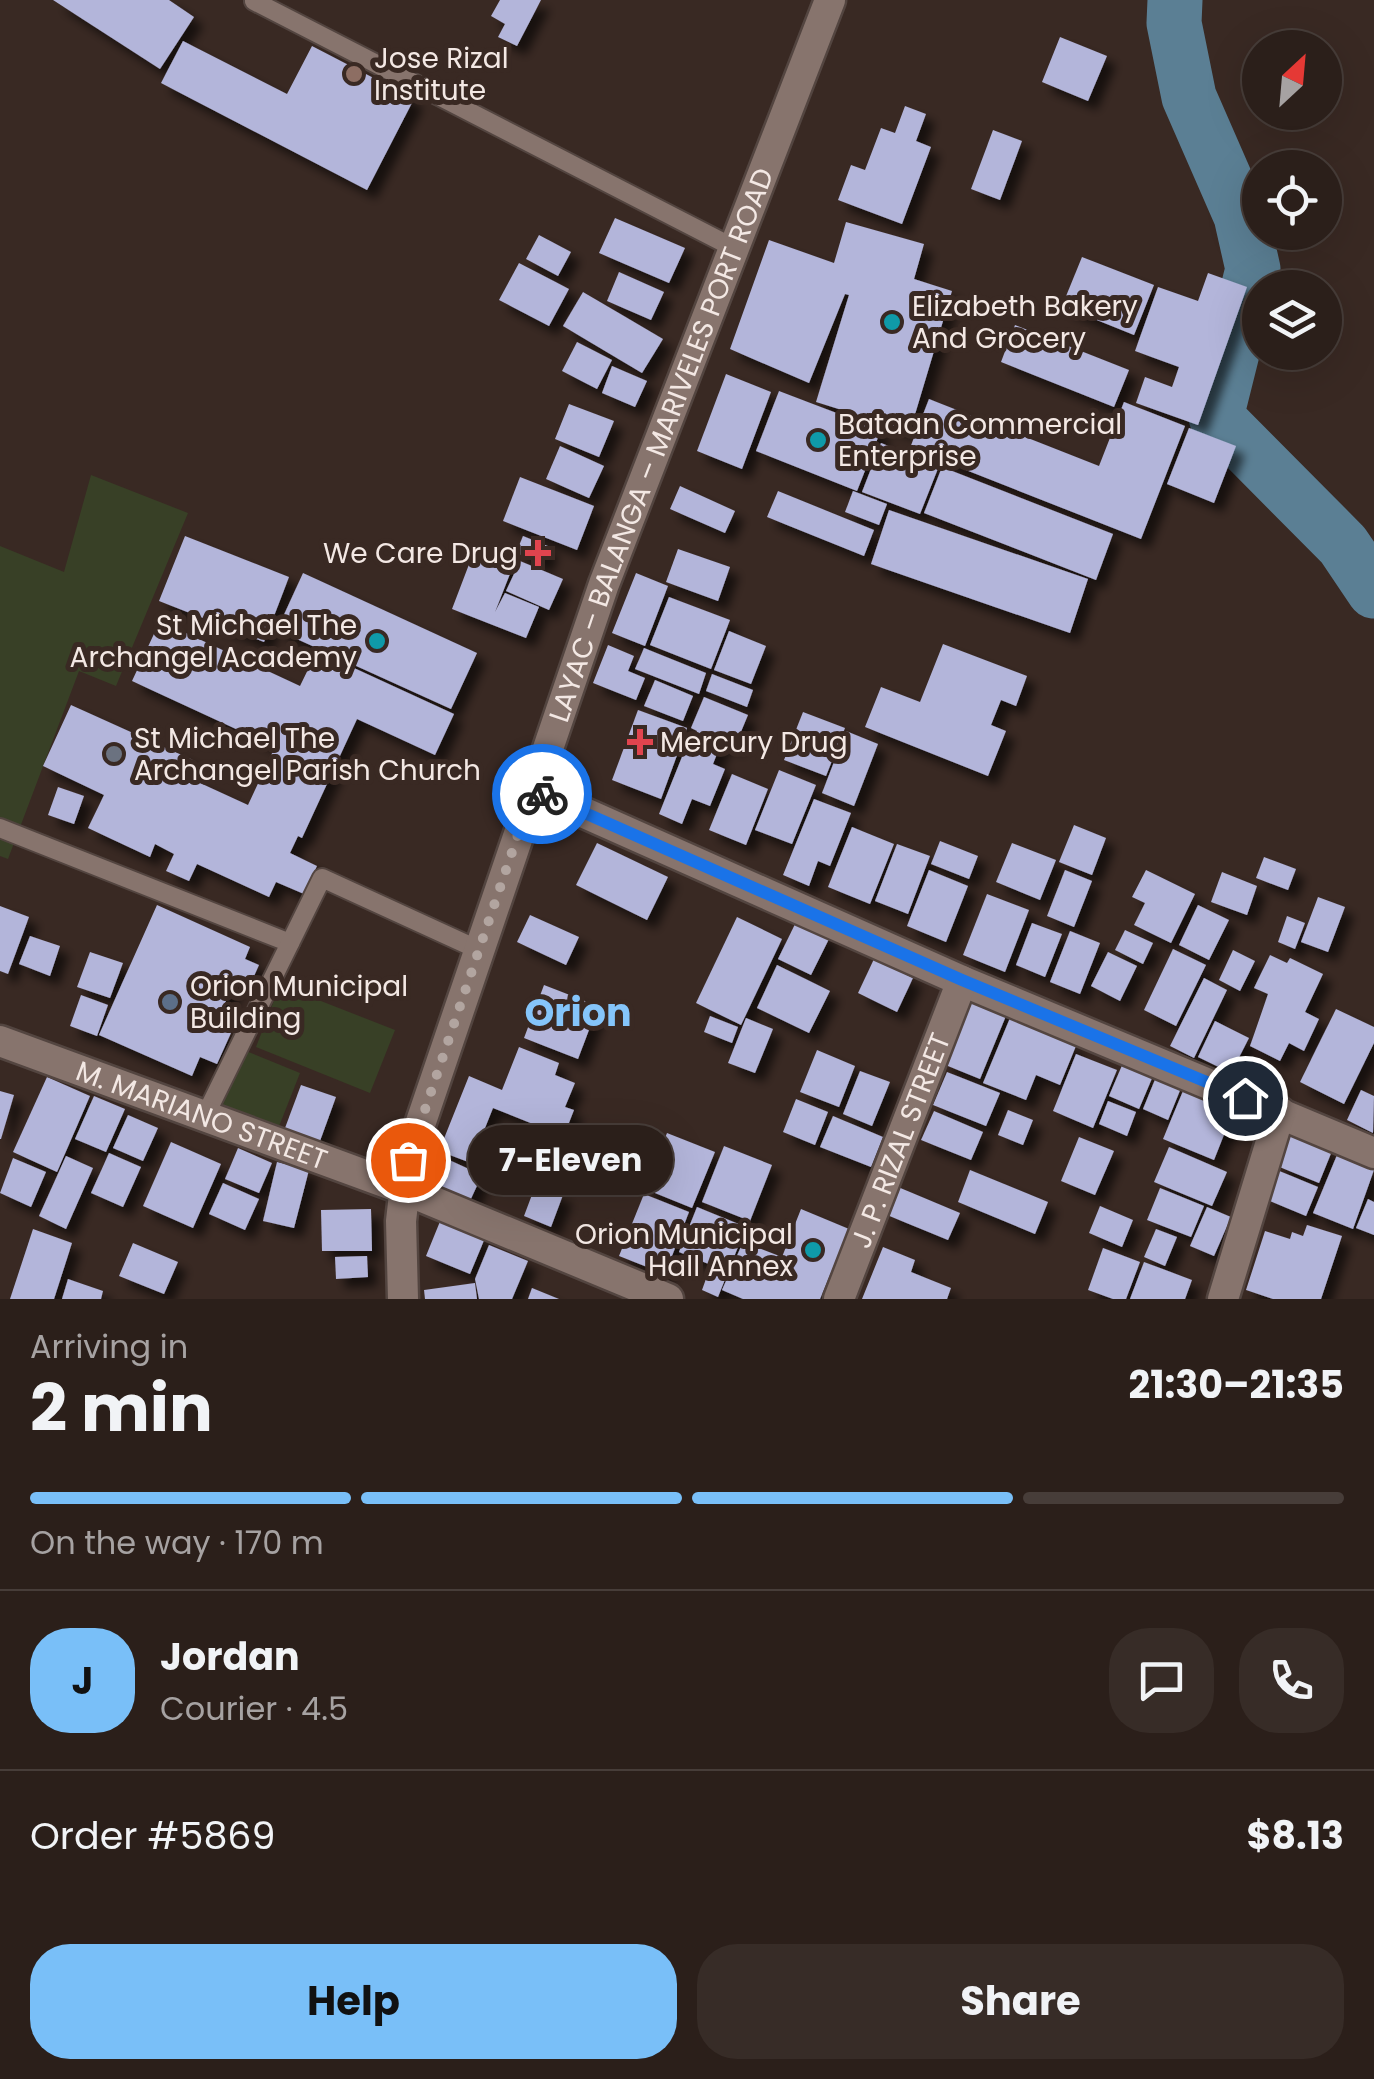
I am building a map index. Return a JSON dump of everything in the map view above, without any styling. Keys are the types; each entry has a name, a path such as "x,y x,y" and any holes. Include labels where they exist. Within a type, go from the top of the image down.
{"street":[{"name":"LAYAC – BALANGA – MARIVELES PORT ROAD","path":"402,1299 403,1189 408,1160 604,584 830,0"},
{"path":"533,790 962,980 1374,1153"},
{"name":"J. P. RIZAL STREET","path":"839,1299 962,980"},
{"name":"M. MARIANO STREET","path":"0,1041 403,1189 668,1299"},
{"path":"1223,1299 1280,1112"}],"lane":[{"path":"254,0 734,248"},
{"path":"0,828 290,943"},
{"path":"205,1116 322,878 479,950"}],"green space":[{"path":"91,475 188,513 116,686 79,671 8,859 0,856 0,546 64,572"},
{"path":"280,985 395,1030 370,1093 256,1047"},
{"path":"241,1049 300,1073 276,1134 216,1110"}],"building":[{"path":"53,0 169,0 194,17 160,69"},
{"path":"500,0 541,0 517,46 498,37 505,24 491,16"},
{"path":"1060,37 1107,56 1088,101 1042,82"},
{"path":"183,41 287,94 312,46 414,99 367,190 161,83"},
{"path":"905,106 926,114 916,141 931,147 902,224 838,200 851,165 865,170 881,128 895,133"},
{"path":"993,130 1022,141 1000,200 971,189"},
{"path":"615,218 685,248 669,283 599,253"},
{"name":"Elizabeth Bakery And Grocery","path":"846,222 924,244 914,279 952,291 910,431 816,402 849,295 845,294 809,383 730,349 769,240 834,263"},
{"path":"539,235 571,252 558,276 526,259"},
{"path":"1082,257 1154,285 1134,335 1062,306"},
{"path":"519,263 569,289 549,326 499,300"},
{"path":"619,272 664,292 651,320 607,301"},
{"path":"1208,273 1242,285 1242,301 1198,425 1136,403 1145,377 1172,387 1179,367 1135,351 1158,287 1198,301"},
{"path":"583,292 663,339 642,373 563,326"},
{"path":"1015,325 1129,370 1114,407 1001,362"},
{"path":"577,342 612,360 597,389 562,371"},
{"path":"612,366 647,381 635,407 602,393"},
{"path":"726,374 771,392 742,469 697,451"},
{"name":"Bataan Commercial Enterprise","path":"779,391 881,430 857,491 756,451"},
{"path":"929,399 1099,466 1124,402 1185,426 1141,539 910,448"},
{"path":"569,404 614,421 599,457 555,439"},
{"path":"1189,428 1236,446 1214,503 1167,484"},
{"path":"881,443 939,466 920,514 862,492"},
{"path":"560,446 604,466 589,498 546,479"},
{"path":"942,467 1113,534 1096,580 924,513"},
{"path":"520,477 594,506 577,550 503,521"},
{"path":"680,486 735,511 725,533 670,509"},
{"path":"778,491 874,530 864,556 767,517"},
{"path":"853,491 887,504 879,525 845,512"},
{"path":"889,510 1088,579 1070,633 871,564"},
{"path":"185,536 289,577 264,642 159,601"},
{"path":"523,536 550,547 543,564 516,553"},
{"path":"476,546 515,561 495,612 505,593 539,607 526,638 452,609"},
{"path":"678,549 730,567 718,601 666,582"},
{"path":"520,561 563,579 549,610 506,591"},
{"name":"St Michael The Archangel Academy","path":"303,573 477,653 451,709 277,630"},
{"path":"636,573 668,586 645,646 612,633"},
{"path":"669,597 730,620 711,669 650,645"},
{"name":"St Michael The Archangel Parish Church","path":"160,621 300,686 317,651 454,714 435,755 357,719 302,838 298,836 290,853 317,866 304,894 276,882 269,897 197,864 189,881 166,871 174,854 155,844 150,857 88,828 104,795 43,766 71,705 195,761 187,777 248,805 275,747 132,681"},
{"path":"729,631 766,646 751,684 714,670"},
{"path":"943,644 1027,676 1016,706 1001,700 991,725 1006,731 988,776 865,727 881,687 920,702"},
{"path":"608,645 634,656 628,671 645,678 636,700 593,683"},
{"path":"644,648 706,673 699,694 635,669"},
{"path":"712,674 753,690 747,707 706,691"},
{"path":"655,680 693,696 683,721 644,706"},
{"path":"704,697 748,715 735,746 722,741 713,764 725,769 710,806 692,799 682,824 659,814 684,752 688,754 697,731 691,728"},
{"path":"638,710 687,728 661,799 612,780"},
{"path":"803,712 845,728 826,776 784,760"},
{"path":"846,731 878,744 854,806 822,793"},
{"path":"779,770 816,785 792,844 755,830"},
{"path":"732,774 768,789 746,845 709,830"},
{"path":"58,787 84,796 74,824 48,815"},
{"path":"814,799 851,813 830,866 818,861 809,886 783,875"},
{"path":"1074,825 1106,838 1092,875 1059,862"},
{"path":"852,827 894,844 870,904 828,887"},
{"path":"940,841 978,856 969,879 931,864"},
{"path":"597,843 668,877 647,920 576,885"},
{"path":"1012,843 1056,860 1040,900 996,882"},
{"path":"897,844 930,856 908,914 875,901"},
{"path":"1264,857 1296,869 1288,890 1256,878"},
{"path":"929,870 968,886 946,942 907,926"},
{"path":"1065,870 1092,881 1074,927 1047,916"},
{"path":"1146,870 1195,894 1171,943 1134,925 1145,903 1132,897"},
{"path":"1222,872 1257,886 1247,915 1211,902"},
{"path":"987,894 1029,910 1005,972 963,955"},
{"path":"1318,897 1345,907 1328,952 1301,942"},
{"name":"Orion Municipal Building","path":"157,905 250,947 245,959 259,965 250,985 236,978 215,1026 231,1033 217,1064 200,1057 192,1076 99,1035"},
{"path":"1198,905 1229,920 1209,960 1179,945"},
{"path":"0,906 29,917 8,974 0,971"},
{"path":"530,915 579,937 566,965 517,942"},
{"path":"1287,916 1305,923 1295,949 1278,942"},
{"path":"737,917 782,939 741,1025 696,1003"},
{"path":"797,920 830,937 811,975 778,959"},
{"path":"1032,923 1062,934 1045,977 1016,965"},
{"path":"1125,930 1153,943 1143,964 1115,950"},
{"path":"1070,931 1100,943 1080,994 1050,982"},
{"path":"30,936 60,946 50,976 19,964"},
{"path":"1173,949 1206,965 1176,1026 1144,1010"},
{"path":"1233,950 1255,961 1240,991 1219,980"},
{"path":"90,952 123,963 110,998 77,987"},
{"path":"1108,952 1137,966 1120,1001 1091,986"},
{"path":"1270,955 1287,963 1290,958 1323,974 1305,1012 1319,1019 1304,1051 1289,1043 1280,1061 1250,1046 1268,994 1254,988"},
{"path":"874,959 913,978 897,1012 858,993"},
{"path":"777,965 830,991 809,1033 757,1008"},
{"path":"1204,978 1227,990 1194,1058 1170,1046"},
{"path":"544,985 598,1006 578,1059 524,1038"},
{"path":"81,995 108,1005 97,1036 70,1026"},
{"path":"971,995 1008,1011 980,1079 943,1064"},
{"path":"1336,1009 1374,1027 1374,1043 1344,1104 1300,1082"},
{"path":"710,1016 738,1027 732,1043 704,1032"},
{"path":"746,1018 773,1029 755,1073 728,1063"},
{"path":"1010,1018 1076,1046 1060,1085 1036,1075 1026,1100 983,1083"},
{"path":"1215,1021 1249,1038 1231,1073 1198,1057"},
{"path":"519,1047 559,1063 555,1075 575,1083 565,1107 574,1110 554,1161 523,1149 533,1124 493,1108 471,1163 439,1151 469,1076 502,1090"},
{"path":"817,1050 855,1066 839,1107 800,1092"},
{"path":"1076,1054 1117,1070 1093,1128 1053,1111"},
{"path":"1123,1063 1153,1076 1139,1109 1109,1096"},
{"path":"860,1071 890,1082 872,1126 843,1114"},
{"path":"947,1072 1000,1093 986,1126 933,1105"},
{"path":"47,1077 90,1096 57,1172 13,1152"},
{"path":"1156,1077 1181,1088 1168,1120 1143,1109"},
{"path":"301,1085 336,1097 320,1141 285,1128"},
{"path":"1361,1090 1374,1096 1373,1133 1347,1120"},
{"path":"0,1091 14,1095 1,1139 0,1139"},
{"path":"1183,1091 1233,1112 1214,1160 1163,1139"},
{"path":"94,1096 125,1109 106,1152 75,1139"},
{"path":"796,1099 828,1112 815,1145 783,1132"},
{"path":"1108,1101 1136,1112 1127,1136 1099,1124"},
{"path":"1008,1110 1033,1120 1023,1145 998,1135"},
{"path":"934,1111 983,1132 971,1160 921,1140"},
{"path":"128,1115 158,1128 143,1161 113,1148"},
{"path":"833,1116 883,1137 871,1167 820,1147"},
{"path":"568,1133 589,1141 579,1167 558,1158"},
{"path":"667,1133 715,1152 692,1208 645,1189"},
{"path":"1290,1134 1332,1151 1319,1183 1277,1166"},
{"path":"1079,1137 1114,1151 1095,1195 1061,1181"},
{"path":"484,1140 521,1154 512,1178 475,1164"},
{"path":"171,1142 221,1164 193,1228 143,1206"},
{"path":"724,1146 772,1165 750,1221 702,1202"},
{"path":"1169,1147 1227,1172 1212,1206 1154,1182"},
{"path":"238,1148 272,1163 259,1193 225,1179"},
{"path":"109,1153 141,1167 123,1207 91,1193"},
{"path":"1337,1155 1374,1170 1353,1229 1313,1213"},
{"path":"66,1156 93,1168 66,1229 39,1216"},
{"path":"13,1158 46,1172 31,1207 0,1193"},
{"path":"447,1159 482,1175 469,1203 434,1186"},
{"path":"277,1162 309,1170 294,1228 263,1221"},
{"path":"970,1170 1048,1202 1035,1234 958,1202"},
{"path":"1277,1170 1318,1187 1306,1216 1265,1199"},
{"path":"223,1183 259,1199 245,1230 209,1214"},
{"path":"536,1184 563,1195 551,1227 524,1216"},
{"path":"898,1187 960,1213 948,1240 887,1215"},
{"path":"1160,1188 1204,1206 1191,1237 1147,1220"},
{"path":"644,1194 689,1212 665,1274 619,1256"},
{"path":"1368,1199 1374,1202 1374,1235 1356,1228"},
{"path":"1100,1206 1133,1220 1122,1247 1089,1233"},
{"path":"697,1207 746,1227 718,1297 702,1290 711,1265 679,1252"},
{"path":"1207,1207 1231,1217 1214,1256 1190,1246"},
{"path":"371,1209 372,1251 322,1251 321,1210"},
{"name":"Orion Municipal Hall Annex","path":"801,1209 849,1229 820,1299 743,1299 722,1290 743,1242 782,1257"},
{"path":"441,1219 485,1238 470,1274 426,1256"},
{"path":"1307,1225 1342,1236 1321,1299 1273,1299 1246,1290 1265,1231 1290,1239 1292,1232 1303,1236"},
{"path":"33,1229 72,1243 54,1299 10,1299"},
{"path":"1156,1229 1177,1237 1165,1266 1144,1257"},
{"path":"133,1243 178,1262 164,1294 119,1276"},
{"path":"489,1245 528,1261 512,1299 479,1299 475,1279"},
{"path":"883,1247 915,1260 911,1272 951,1288 947,1299 862,1299"},
{"path":"1103,1248 1140,1262 1126,1299 1088,1290"},
{"path":"367,1256 368,1277 336,1279 335,1257"},
{"path":"1144,1262 1192,1280 1185,1299 1130,1299"},
{"path":"68,1279 103,1291 101,1299 62,1299"},
{"path":"475,1283 477,1299 425,1299 424,1290"},
{"path":"532,1288 559,1299 528,1299"}],"waterway":[{"path":"1175,0 1174,23 1189,97 1241,216 1253,269 1216,417 1343,545 1374,591"}],"way so far":[{"path":"408,1160 533,790 542,794"}],"place":[{"name":"Jose Rizal Institute","path":"354,74"},
{"name":"Elizabeth Bakery And Grocery","path":"892,322"},
{"name":"Bataan Commercial Enterprise","path":"818,440"},
{"name":"We Care Drug","path":"538,553"},
{"name":"St Michael The Archangel Academy","path":"377,641"},
{"name":"Mercury Drug","path":"640,742"},
{"name":"St Michael The Archangel Parish Church","path":"114,754"},
{"name":"Orion Municipal Building","path":"170,1002"},
{"name":"7-Eleven","path":"408,1160"},
{"name":"Orion Municipal Hall Annex","path":"813,1250"}],"district":[{"name":"Orion","path":"578,1013"}],"route":[{"path":"542,794 962,980 1245,1098"}]}
